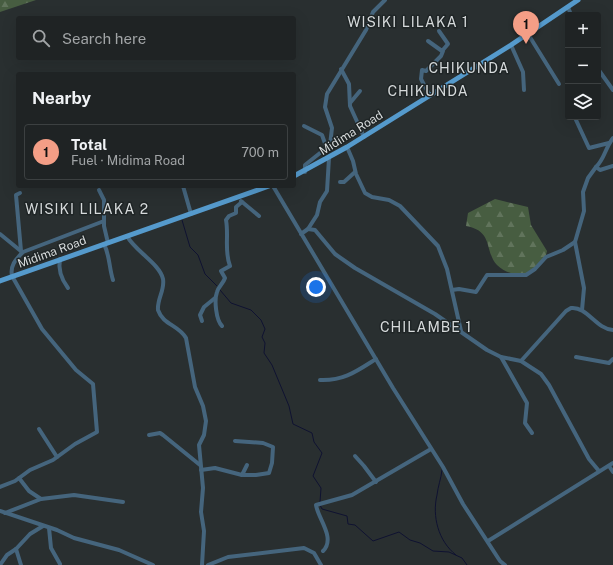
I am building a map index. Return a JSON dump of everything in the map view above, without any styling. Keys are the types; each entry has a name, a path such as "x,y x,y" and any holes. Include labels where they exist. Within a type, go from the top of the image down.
{"main road":[{"name":"Midima Road","path":"296,175 305,172 329,158 430,96 528,34 578,0"},
{"name":"Midima Road","path":"0,281 263,188"}],"street":[{"path":"305,172 307,163 327,149 331,141 332,128 325,107 325,101 329,90 366,30 373,12 385,0"},
{"path":"568,7 570,12"},
{"path":"430,96 421,79 422,70 426,71 441,56 443,50 448,44 440,31"},
{"path":"528,34 559,84"},
{"path":"428,41 443,50"},
{"path":"511,45 523,72 524,90"},
{"path":"341,69 349,84 349,103 364,137"},
{"path":"601,73 613,90"},
{"path":"349,103 360,91"},
{"path":"576,120 580,132 589,148 609,143"},
{"path":"304,126 322,135 327,149"},
{"path":"582,310 584,288 575,242 584,211 583,192 588,178 603,159 606,147 613,138"},
{"path":"347,147 355,172 365,194 372,197 389,200 400,206 433,239 443,256 461,331"},
{"path":"301,234 308,229 317,215 320,202 328,187 329,158"},
{"path":"596,167 600,170 613,166"},
{"path":"340,182 344,182 355,172"},
{"path":"184,188 191,214"},
{"path":"274,188 463,504 505,565"},
{"path":"99,190 104,204 106,243 110,261 108,267 113,280"},
{"path":"20,192 16,195 22,252"},
{"path":"238,196 242,202 259,216"},
{"path":"222,326 218,321 215,298 217,291 225,278 221,271 230,266 226,252 226,220 229,216 236,214 236,207 242,202"},
{"path":"0,487 57,457 75,444 97,432 95,388 92,382 76,370 42,329 12,276 11,267 22,252 104,221"},
{"path":"308,229 315,230 337,256 375,281 430,311 501,357 521,361 541,374 549,385 589,458 599,472"},
{"path":"0,234 22,252"},
{"path":"127,236 132,245 161,275 163,283 158,306 161,317 182,331 186,338 195,387 203,406 206,421 204,435 199,445 203,497 201,512 204,531 202,565"},
{"path":"452,290 459,289 476,292 488,275 526,275 535,270 546,257 563,250 575,242"},
{"path":"60,259 59,265 61,274 68,288"},
{"path":"202,321 200,315 204,308 215,298"},
{"path":"521,361 566,311 572,308 582,310 606,329 613,330"},
{"path":"501,357 527,403 525,423 532,433"},
{"path":"576,357 609,363 613,359"},
{"path":"320,380 334,380 354,373 376,359"},
{"path":"39,429 57,457"},
{"path":"149,435 160,433 201,467 216,468 242,475 268,473 272,463 272,447 263,443 235,441"},
{"path":"323,551 328,543 327,530 317,515 316,505 352,495 431,449"},
{"path":"355,456 376,482"},
{"path":"242,475 247,465"},
{"path":"488,541 611,465 613,472"},
{"path":"18,478 29,491 41,498"},
{"path":"5,513 41,498 79,495 98,500 123,502"},
{"path":"0,511 74,538 119,550 153,565"},
{"path":"0,564 7,555 16,549 30,534 43,526"},
{"path":"49,528 51,548 60,564"},
{"path":"208,565 228,557 304,548 314,553 321,565"},
{"path":"16,549 21,565"}],"green space":[{"path":"0,0 36,0 0,12"},
{"path":"495,199 528,207 531,225 547,251 541,263 523,276 509,272 497,265 493,260 485,237 481,232 466,226 468,213"}],"waterway":[{"path":"182,220 190,247 198,255 205,274 217,286"},
{"path":"220,290 231,303 251,310 261,320 265,329 262,337 265,343 264,353 272,365 289,406 293,424 312,433 314,442 322,453 313,476 321,488 320,502"},
{"path":"442,470 435,511 436,520 445,543 456,555"},
{"path":"320,505 322,509 347,516 348,524 355,525 373,541 399,532 410,540 420,543 433,551 449,552 462,558 467,565"}],"place":[{"name":"Total","path":"526,44"}],"district":[{"name":"WISIKI LILAKA 1","path":"408,22"},
{"name":"CHIKUNDA","path":"469,68"},
{"name":"CHIKUNDA","path":"428,91"},
{"name":"WISIKI LILAKA 2","path":"87,209"},
{"name":"CHILAMBE 1","path":"426,327"}]}
